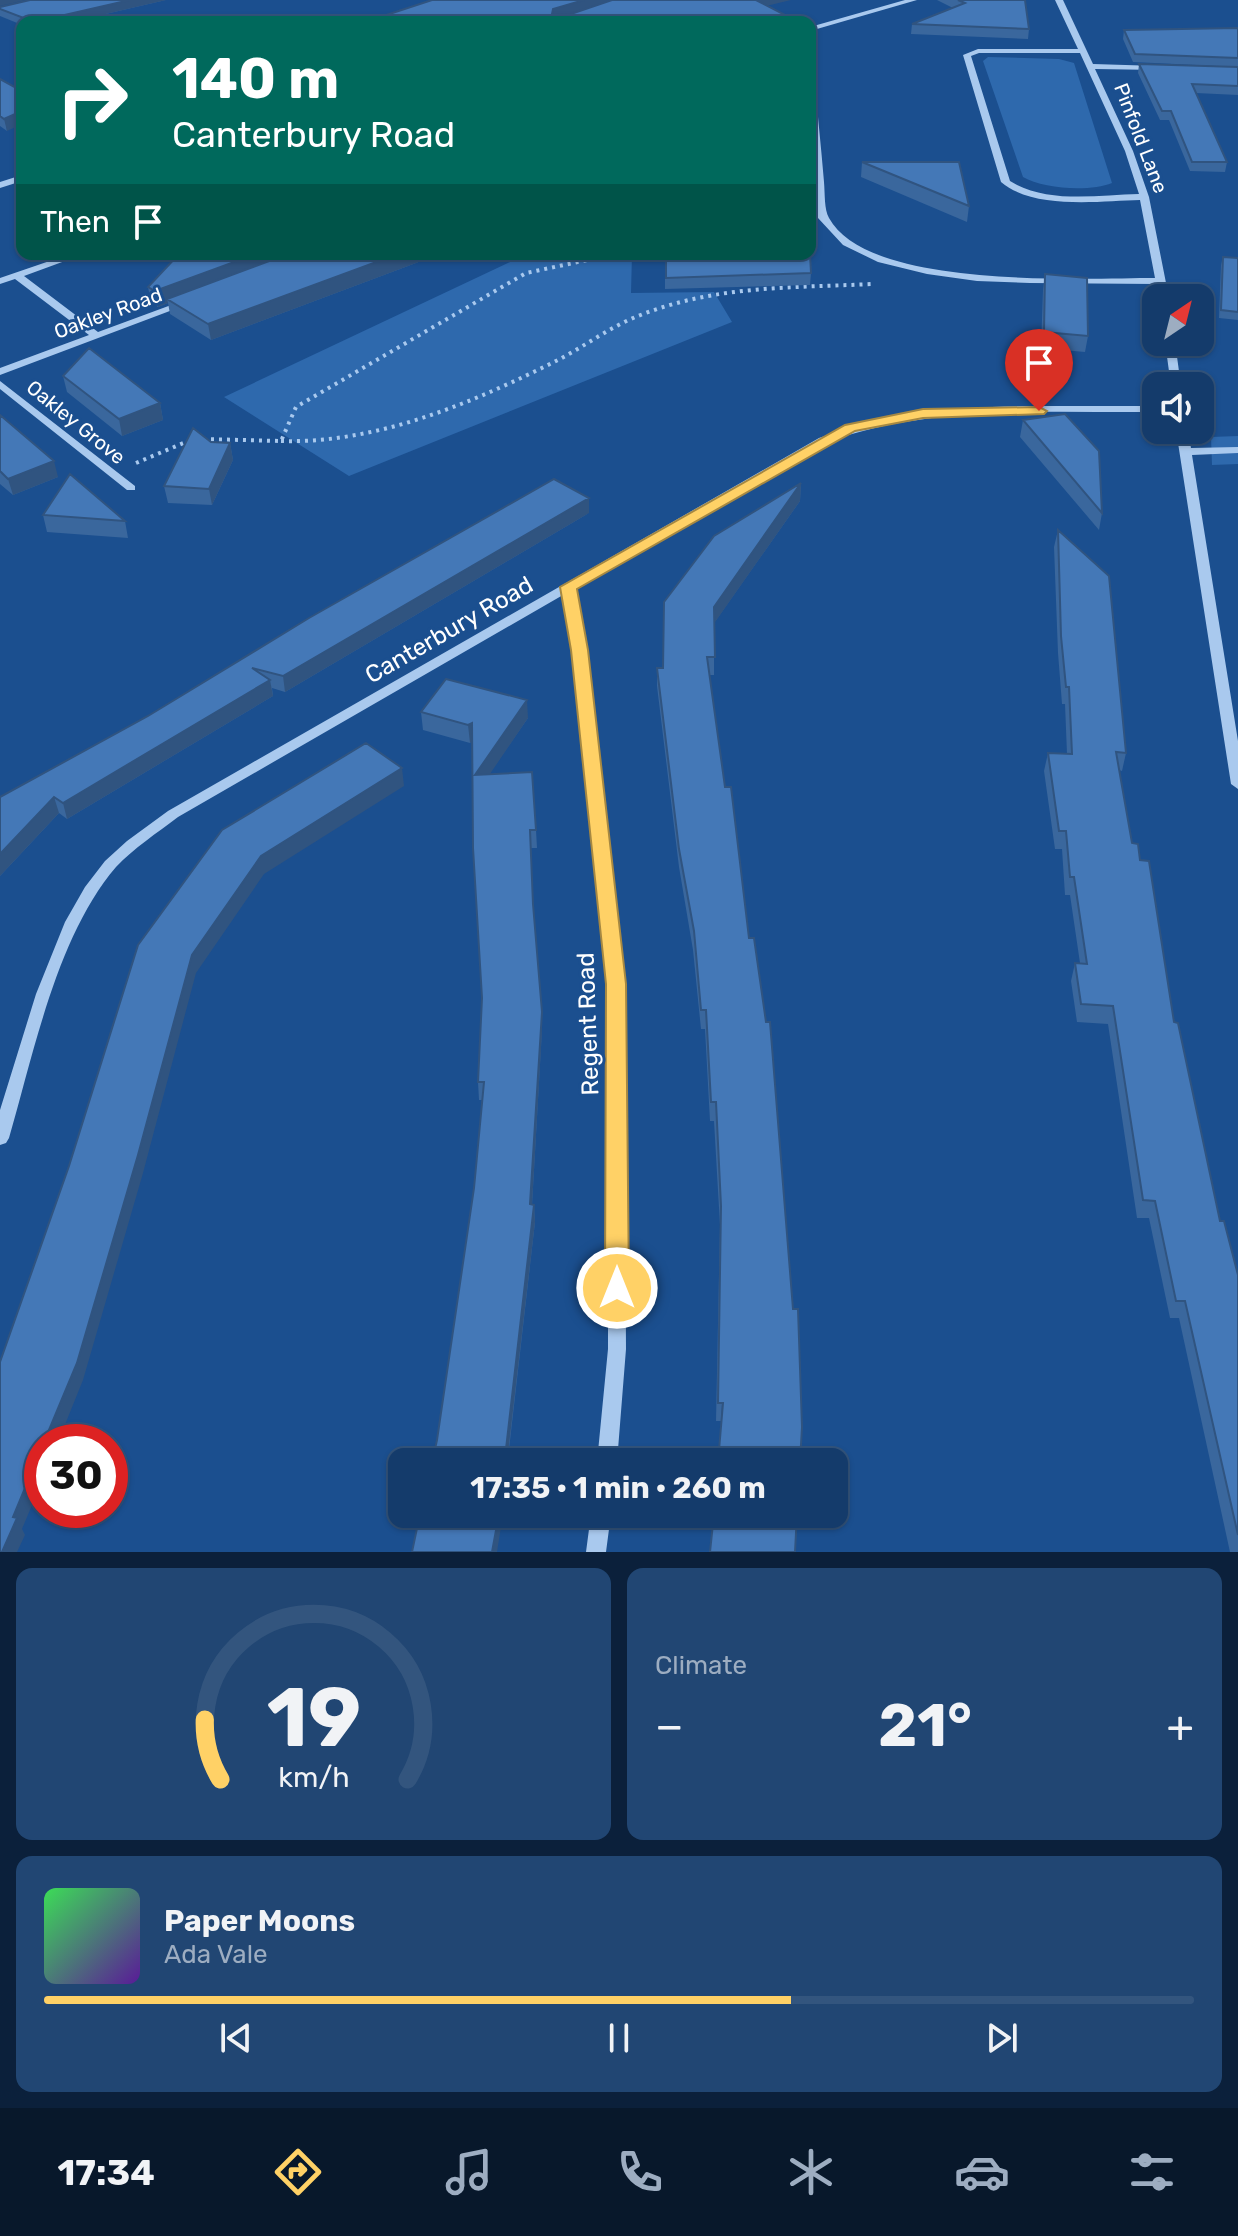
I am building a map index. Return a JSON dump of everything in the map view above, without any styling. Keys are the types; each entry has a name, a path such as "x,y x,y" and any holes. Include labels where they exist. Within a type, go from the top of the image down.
{"street":[{"path":"816,27 913,0"},
{"name":"Pinfold Lane","path":"1059,0 1129,151 1144,197 1162,284"},
{"path":"1083,51 978,51 967,55 1006,182 1013,188 1039,196 1144,197"},
{"path":"1090,66 1169,69"},
{"path":"816,181 823,218 833,236 863,253 905,267 936,275 1161,281"},
{"path":"0,281 61,260"},
{"path":"16,275 97,336"},
{"name":"Oakley Road","path":"0,372 200,298"},
{"name":"Oakley Grove","path":"0,384 131,488"},
{"name":"Canterbury Road","path":"0,1138 64,940 83,901 111,864 173,814 850,428 923,413 1142,409"},
{"path":"1184,444 1238,784"},
{"path":"1185,452 1238,450"},
{"name":"Regent Road","path":"568,587 580,650 616,984 617,1349 608,1448"},
{"path":"596,1552 599,1528"}],"path":[{"path":"281,441 296,407 526,273 601,260"},
{"path":"110,474 191,439 317,442 365,433 473,400 560,359 637,316 714,292 882,283"}],"shaded area":[{"path":"988,57 1059,59 1074,63 1112,183 1092,188 1067,188 1023,177 983,61"},
{"path":"514,260 632,260 631,293 714,292 732,322 349,476 224,397"},
{"path":"1238,436 1238,464 1212,465 1214,437"}],"building":[{"path":"30,0 130,0 60,16 18,16 0,7"},
{"path":"432,0 584,0 553,9 552,14 568,15 612,0 756,0 787,16 383,16"},
{"path":"958,0 1025,0 1029,29 912,24 965,3"},
{"path":"1238,28 1238,58 1135,54 1124,30"},
{"path":"1139,64 1238,67 1238,86 1192,84 1227,162 1192,162 1171,111 1162,111"},
{"path":"0,79 16,88 16,114 4,119 0,116"},
{"path":"862,162 959,162 969,206"},
{"path":"1223,257 1238,258 1238,312 1221,310"},
{"path":"173,260 240,260 155,291 148,287"},
{"path":"272,260 382,260 208,324 167,299"},
{"path":"666,260 810,260 811,273 666,278"},
{"path":"1045,274 1087,278 1088,336 1044,332"},
{"path":"89,348 160,403 119,419 63,376"},
{"path":"1065,414 1099,451 1102,513 1023,420"},
{"path":"0,415 54,461 8,479 0,471"},
{"path":"193,428 211,442 230,443 209,489 164,486"},
{"path":"70,474 125,521 43,515"},
{"path":"554,479 589,498 283,676 252,668 270,680 63,803 54,797 0,854 0,797 148,716 309,618"},
{"path":"801,483 714,607 715,657 707,657 725,787 731,787 749,938 754,938 766,1022 770,1022 793,1309 798,1309 801,1448 719,1448 723,1403 718,1403 721,1206 716,1102 711,1102 706,1010 701,1010 694,931 679,849 657,668 663,668 664,602 714,536"},
{"path":"1058,530 1109,576 1126,753 1116,752 1132,843 1138,844 1140,860 1149,861 1174,1022 1178,1023 1220,1221 1224,1221 1238,1275 1238,1535 1185,1301 1176,1301 1155,1201 1143,1200 1113,1006 1081,1004 1075,963 1087,964 1074,877 1070,877 1066,831 1059,831 1048,753 1072,754 1069,687 1066,687 1061,636"},
{"path":"446,679 527,700 475,775 532,772 536,830 530,830 542,1012 530,1204 534,1205 506,1448 435,1448 474,1188 484,1082 478,1082 482,998 473,848 472,723 468,725 421,712"},
{"path":"366,743 402,768 261,856 192,955 77,1363 52,1424 24,1424 24,1490 13,1517 17,1518 0,1552 0,1362 69,1166 138,945 222,830"},
{"path":"417,1528 496,1528 492,1552 412,1552"},
{"path":"713,1528 796,1528 795,1552 710,1552"}],"route":[{"path":"617,1288 616,984 580,650 568,587 823,440 850,428 923,413 1039,411"}]}
